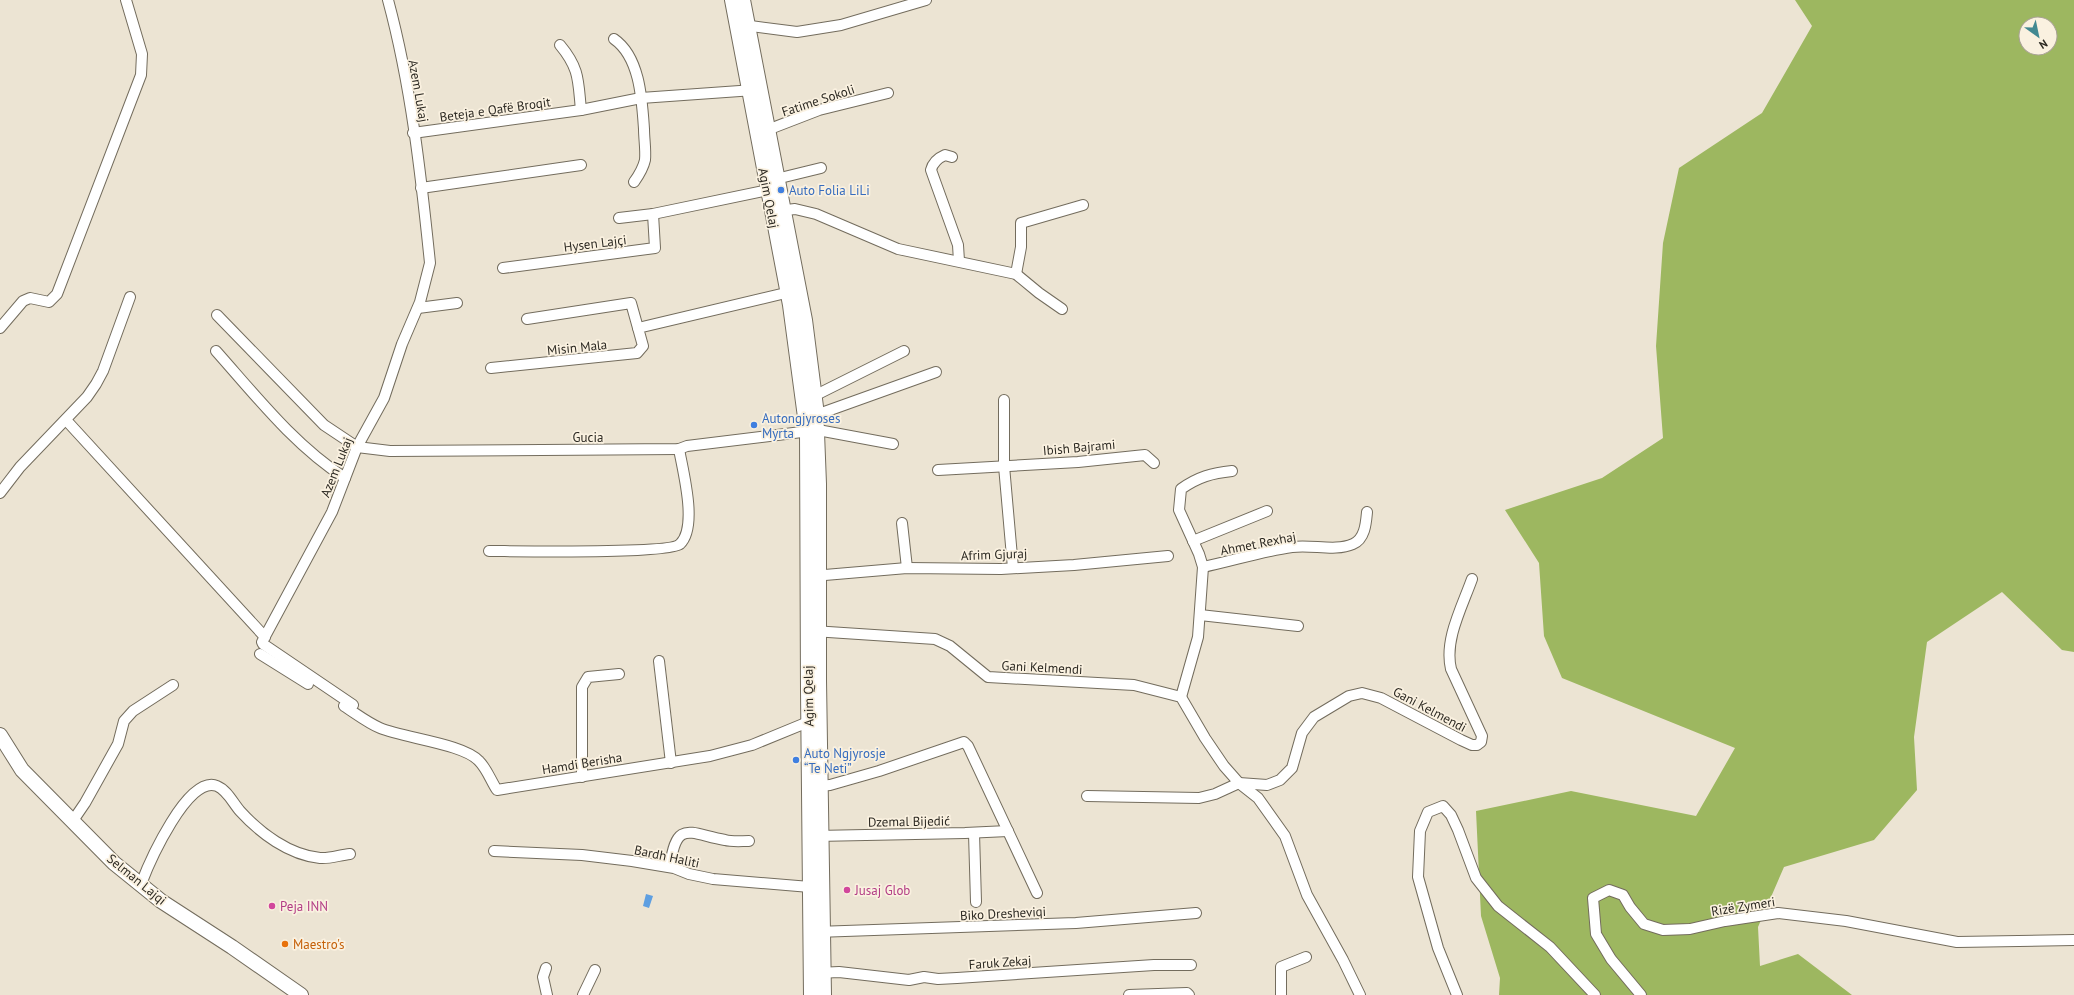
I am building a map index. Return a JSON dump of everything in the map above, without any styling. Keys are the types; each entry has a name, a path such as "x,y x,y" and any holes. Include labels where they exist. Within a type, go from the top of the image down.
{"main road":[{"name":"Agim Qelaj","path":"732,0 742,25"},
{"name":"Agim Qelaj","path":"742,0 742,25 792,291 805,320 808,396 813,431 817,995"},
{"name":"Agim Qelaj","path":"808,396 816,415 813,431"},
{"name":"Agim Qelaj","path":"814,720 820,786 810,886 816,932"},
{"name":"Selman Lajqi","path":"0,735 22,770 114,863 161,900 300,995"}],"street":[{"path":"0,328 23,300 30,298 49,302 57,294 141,75 142,54 126,0"},
{"name":"Azem Lukaj","path":"265,637 329,518 357,447 384,398 402,344 418,308 430,263 421,188 404,74 388,0"},
{"path":"742,25 797,32 841,25 926,0"},
{"path":"614,39 621,44 633,65 641,98 645,159 641,172 634,182"},
{"path":"560,45 572,59 577,73 581,110"},
{"name":"Beteja e Qafë Broqit","path":"413,133 581,110 641,98 754,90"},
{"name":"Fatime Sokoli","path":"762,132 819,110 888,93"},
{"path":"952,157 945,155 939,158 931,170 958,245 958,261"},
{"path":"421,188 581,165"},
{"name":"Hysen Lajçi","path":"619,218 653,214 772,185 821,168"},
{"path":"1016,274 1020,247 1021,223 1083,205"},
{"path":"777,211 795,209 816,214 898,248 1016,274 1039,293 1062,308"},
{"name":"Hysen Lajçi","path":"504,268 655,248 653,214"},
{"path":"638,328 792,291"},
{"path":"0,493 20,466 66,420 86,397 100,377 130,297"},
{"path":"418,308 458,303"},
{"name":"Misin Mala","path":"491,368 637,353 643,346 631,303 527,319"},
{"path":"217,315 324,425 357,447"},
{"path":"808,396 904,351"},
{"path":"216,352 268,411 296,439 324,464 345,478"},
{"path":"816,415 936,372"},
{"path":"1004,400 1004,466 1013,568"},
{"path":"66,420 265,637 263,644 353,706"},
{"path":"813,431 893,444"},
{"name":"Gucia","path":"357,447 390,451 679,450 687,446 813,431"},
{"path":"489,551 670,549 679,545 686,534 688,510 685,478 679,450"},
{"name":"Ibish Bajrami","path":"938,470 1078,462 1145,455 1154,463"},
{"path":"1232,471 1214,473 1195,479 1181,489 1179,510 1203,568 1198,637 1181,697 1205,738 1224,766 1239,783 1258,798 1285,836 1307,894 1343,960 1360,995"},
{"path":"1193,541 1267,511"},
{"name":"Ahmet Rexhaj","path":"1203,568 1293,547 1341,547 1354,544 1361,537 1366,528 1367,512"},
{"path":"902,523 907,568"},
{"name":"Afrim Gjuraj","path":"814,576 907,568 1013,568 1074,565 1168,556"},
{"name":"Gani Kelmendi","path":"1087,796 1199,798 1215,794 1239,783 1267,785 1280,780 1292,768 1302,733 1314,717 1349,696 1362,693 1381,698 1461,740 1472,745 1477,745 1481,742 1482,736 1451,670 1449,659 1449,645 1472,579"},
{"path":"1200,615 1298,626"},
{"name":"Gani Kelmendi","path":"814,631 935,638 950,646 988,677 1134,685 1181,697"},
{"name":"Hamdi Berisha","path":"260,654 380,728 409,738 471,754 479,761 497,790 671,763 740,748 814,720"},
{"path":"659,661 671,763"},
{"path":"582,777 582,687 588,677 619,674"},
{"path":"72,822 85,803 118,744 124,721 133,711 173,685"},
{"path":"820,786 830,785 879,771 964,742 968,746 1038,893"},
{"path":"141,884 161,839 186,802 200,789 210,785 218,786 232,800 246,818 267,837 284,846 308,856 321,858 350,854"},
{"path":"1457,995 1438,948 1418,877 1420,831 1428,812 1443,806 1451,815 1458,830 1476,878 1494,900 1550,947 1594,995"},
{"name":"Dzemal Bijedić","path":"816,836 974,833 1008,830"},
{"path":"670,867 676,843 680,836 687,832 701,833 725,840 749,841"},
{"path":"974,833 976,902"},
{"name":"Bardh Haliti","path":"494,850 582,856 670,867 689,874 713,878 810,886"},
{"name":"Rizë Zymeri","path":"1641,995 1611,959 1596,934 1593,898 1608,890 1623,896 1644,924 1663,930 1690,929 1725,921 1778,913 1846,921 1957,942 2074,940"},
{"name":"Biko Dresheviqi","path":"816,932 1076,924 1196,913"},
{"path":"1281,995 1281,967 1306,958"},
{"name":"Faruk Zekaj","path":"817,973 839,972 908,980 924,977 944,979 1154,965 1191,965"},
{"path":"546,968 543,977 547,995"},
{"path":"583,995 595,970"},
{"path":"1129,995 1148,993 1187,993 1189,995"}],"green space":[{"path":"1795,0 2074,0 2074,652 2062,650 2002,592 1927,642 1914,737 1917,790 1874,840 1784,867 1758,927 1760,966 1798,954 1852,995 1499,995 1500,978 1481,916 1476,811 1571,791 1696,816 1735,748 1562,678 1544,636 1539,563 1505,510 1602,478 1663,438 1656,346 1663,243 1679,168 1762,113 1812,26"}],"water":[{"path":"646,894 653,896 649,908 643,906"}],"place":[{"name":"Auto Folia LiLi","path":"781,190"},
{"name":"Autongjyroses Myrta","path":"754,425"},
{"name":"Auto Ngjyrosje “Te Neti”","path":"796,760"},
{"name":"Jusaj Glob","path":"847,890"},
{"name":"Peja INN","path":"272,906"},
{"name":"Maestro's","path":"285,944"}]}
